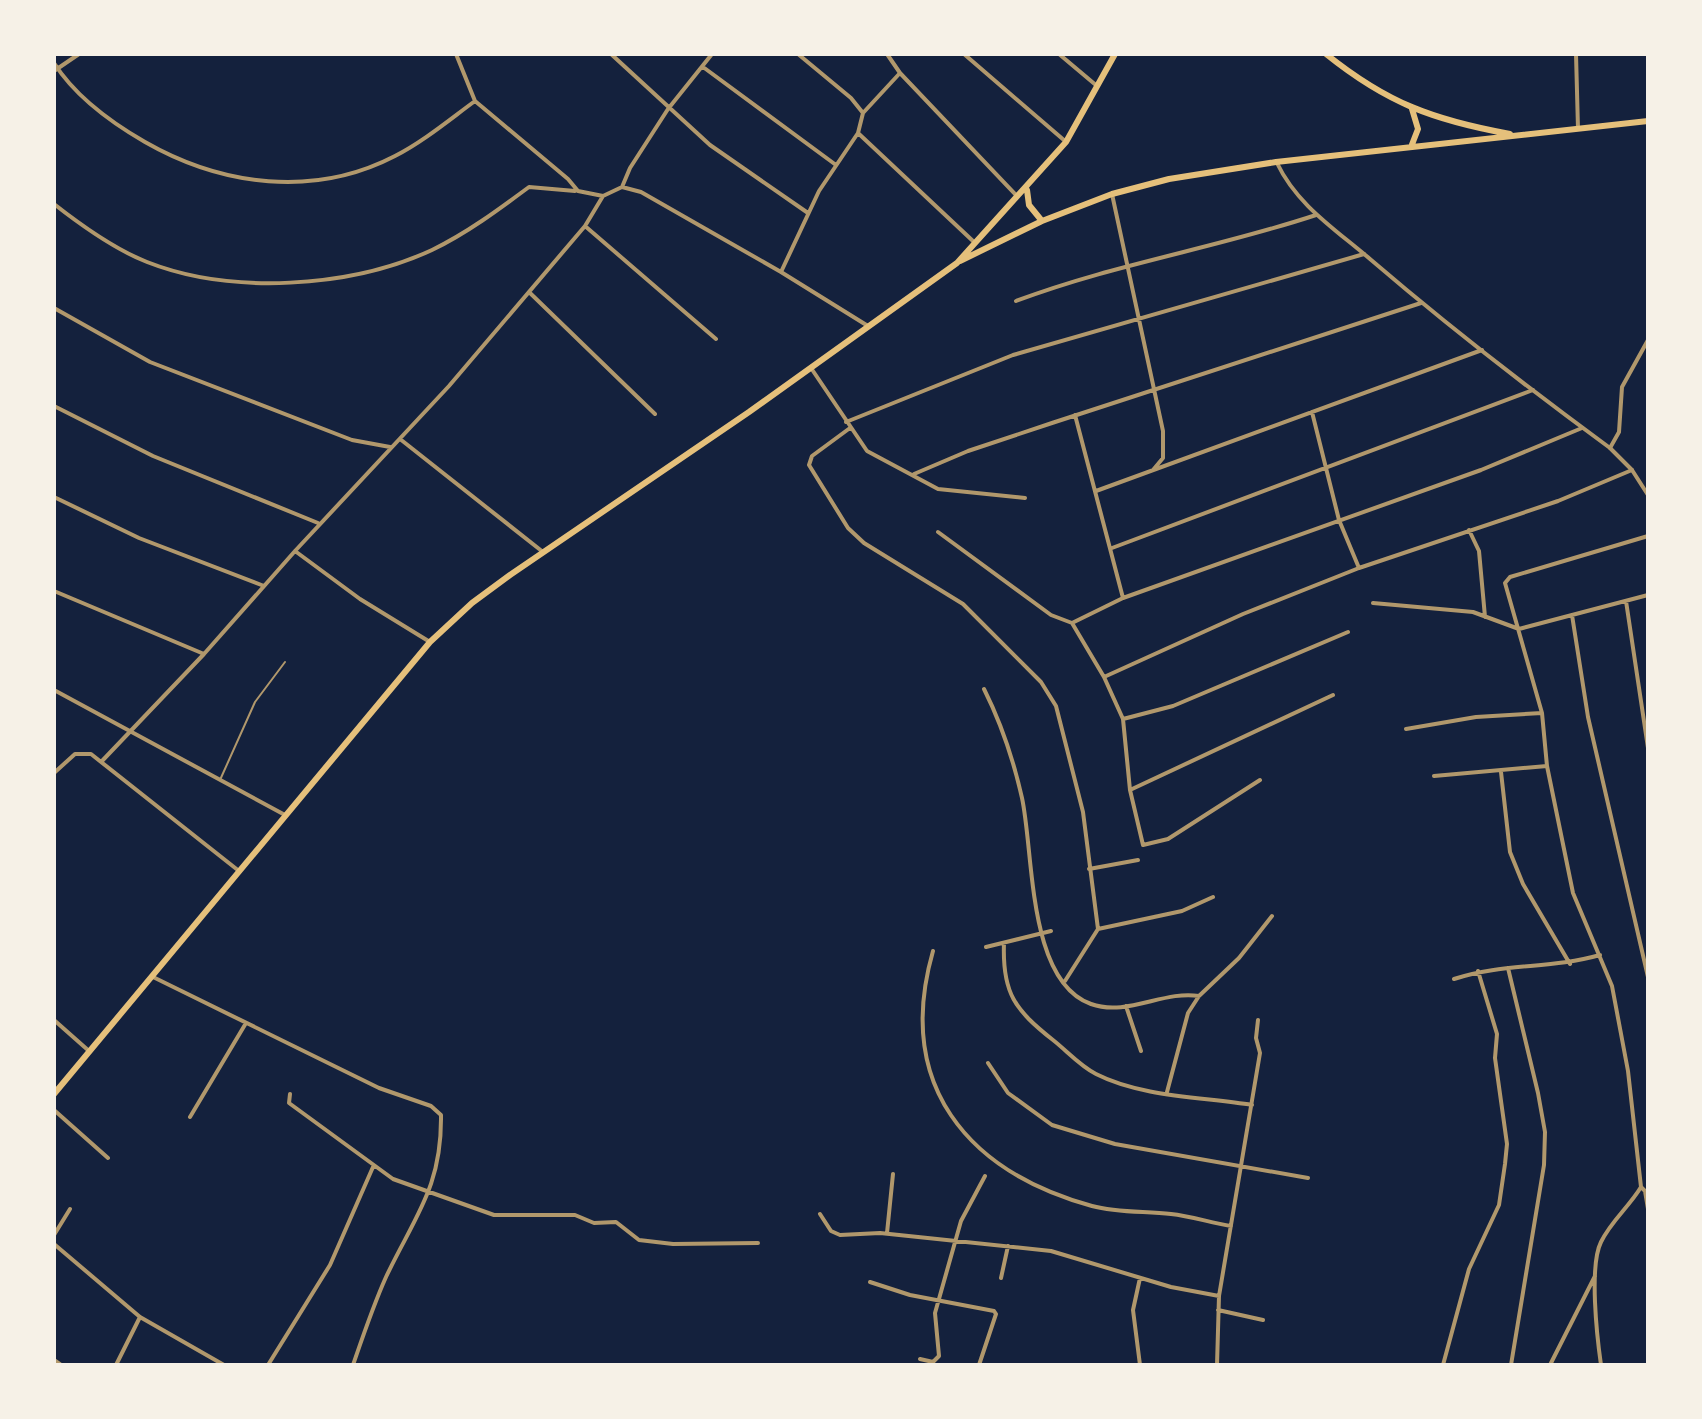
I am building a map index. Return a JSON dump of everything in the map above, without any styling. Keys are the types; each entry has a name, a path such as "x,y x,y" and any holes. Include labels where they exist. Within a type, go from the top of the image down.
{"highway":[{"path":"957,263 1027,189 1066,142 1115,54"},
{"path":"1326,54 1379,94 1412,109 1467,126 1518,136"},
{"path":"1411,147 1418,129 1412,109"},
{"path":"54,1094 430,642 472,603 957,263 1042,221 1112,194 1169,179 1276,162 1648,121"},
{"path":"1027,189 1029,205 1042,221"}],"street":[{"path":"56,70 79,54"},
{"path":"456,54 475,101 568,179 578,191"},
{"path":"611,54 710,145 808,213"},
{"path":"622,187 630,168 668,109 712,54"},
{"path":"798,54 851,98 863,113"},
{"path":"896,54 889,57 900,73 1018,197"},
{"path":"964,54 1066,142"},
{"path":"1059,54 1098,87"},
{"path":"1576,54 1578,129"},
{"path":"54,63 56,70 86,100 127,131 167,155 213,173 273,182 321,180 379,163 409,148 475,101"},
{"path":"703,67 837,165"},
{"path":"781,272 808,213 858,133 863,113 900,73"},
{"path":"858,133 974,242"},
{"path":"1276,162 1285,181 1316,215 1421,303 1610,448 1632,470 1648,495"},
{"path":"54,204 107,241 165,268 224,279 290,282 357,275 398,263 453,239 529,187 603,196"},
{"path":"102,761 204,654 530,293 585,226 603,196 622,187 641,192 868,326"},
{"path":"1112,194 1165,446 1163,458 1151,471"},
{"path":"1016,301 1127,266 1237,241 1316,215"},
{"path":"585,226 716,339"},
{"path":"846,422 1013,355 1364,254"},
{"path":"530,293 655,414"},
{"path":"914,474 968,451 1421,303"},
{"path":"54,308 150,362 352,440 391,447"},
{"path":"1610,448 1619,432 1622,387 1648,340"},
{"path":"1096,491 1482,350"},
{"path":"810,367 867,451 947,491 1025,498"},
{"path":"1112,548 1534,390"},
{"path":"54,406 153,456 320,524"},
{"path":"1312,412 1339,520 1359,568"},
{"path":"1075,415 1123,598"},
{"path":"850,428 812,456 809,465 848,528 864,543 937,585 963,604 1041,682 1056,706 1083,812 1098,929 1065,981"},
{"path":"1072,623 1123,598 1481,470 1582,428"},
{"path":"399,439 543,552"},
{"path":"1104,677 1243,614 1359,568 1558,501 1632,470"},
{"path":"54,497 139,538 264,586"},
{"path":"1469,530 1479,551 1485,617"},
{"path":"938,532 1051,615 1072,623 1104,677 1123,719 1130,790 1145,846 1168,839 1260,780"},
{"path":"1648,536 1507,579 1542,713 1547,766 1573,893 1600,955 1620,1022 1641,1187 1645,1191 1648,1209"},
{"path":"295,551 360,599 430,642"},
{"path":"54,591 204,654"},
{"path":"1373,603 1459,609 1519,629 1648,595"},
{"path":"1626,601 1648,748"},
{"path":"1572,615 1591,731 1648,977"},
{"path":"1123,719 1173,706 1348,632"},
{"path":"984,689 1009,742 1023,801 1040,934 1052,965 1092,1004 1126,1006 1185,993 1199,996"},
{"path":"54,690 285,815"},
{"path":"1130,790 1333,695"},
{"path":"1406,729 1476,717 1542,713"},
{"path":"54,773 82,752 102,761 239,871"},
{"path":"1434,776 1547,766"},
{"path":"1501,772 1510,852 1523,884 1570,964"},
{"path":"1089,869 1138,860"},
{"path":"1098,929 1182,911 1213,897"},
{"path":"1167,1092 1184,1024 1199,996 1239,958 1272,916"},
{"path":"986,947 1051,931"},
{"path":"1004,943 1011,1000 1024,1016 1096,1074 1167,1092 1252,1105"},
{"path":"933,951 922,995 928,1058 946,1106 981,1152 1021,1178 1094,1206 1172,1214 1231,1226"},
{"path":"1454,979 1478,971 1570,964 1600,955"},
{"path":"1508,968 1545,1132 1544,1165 1511,1365"},
{"path":"1443,1365 1469,1269 1499,1205 1507,1144 1495,1058 1497,1034 1478,971"},
{"path":"153,977 379,1088 438,1110 441,1137 431,1193 385,1280 353,1365"},
{"path":"1126,1006 1141,1051"},
{"path":"54,1020 89,1051"},
{"path":"1217,1365 1219,1296 1260,1053 1256,1038 1258,1020"},
{"path":"190,1117 246,1023"},
{"path":"988,1063 1008,1093 1052,1125 1115,1144 1308,1178"},
{"path":"290,1094 289,1103 353,1148 373,1167 431,1193 494,1215 568,1214 594,1223 616,1222 639,1240 700,1245 758,1243"},
{"path":"54,1110 108,1158"},
{"path":"268,1365 330,1265 373,1167"},
{"path":"887,1233 893,1174"},
{"path":"920,1359 933,1362 939,1356 934,1323 955,1240 985,1176"},
{"path":"1601,1365 1596,1273 1599,1244 1641,1187"},
{"path":"54,1235 70,1209"},
{"path":"820,1214 831,1231 840,1235 887,1233 1063,1254 1140,1278 1219,1296"},
{"path":"1648,1222 1648,1254"},
{"path":"54,1244 140,1317 224,1365"},
{"path":"1001,1278 1008,1246"},
{"path":"1550,1365 1596,1273"},
{"path":"1140,1278 1133,1310 1140,1365"},
{"path":"870,1282 995,1312 979,1365"},
{"path":"1218,1310 1263,1320"},
{"path":"116,1365 140,1317"},
{"path":"54,1360 61,1365"}],"lane":[{"path":"220,781 255,702 285,662"}]}
